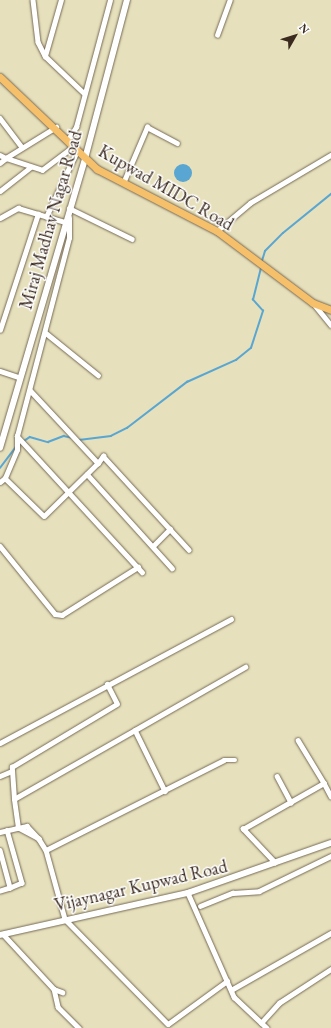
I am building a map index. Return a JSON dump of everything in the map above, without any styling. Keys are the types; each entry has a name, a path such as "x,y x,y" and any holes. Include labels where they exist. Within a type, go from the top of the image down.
{"main road":[{"name":"Kupwad MIDC Road","path":"0,77 56,127 74,151 97,169 124,181 217,231 313,303 331,310"}],"street":[{"path":"33,0 38,42 45,56 84,93"},
{"path":"45,56 61,0"},
{"path":"67,141 76,127 110,0"},
{"name":"Miraj Madhav Nagar Road","path":"0,448 64,222 85,159 127,0"},
{"path":"218,35 230,0"},
{"path":"0,118 22,147"},
{"path":"0,163 22,147 56,127"},
{"path":"124,181 147,127 177,142"},
{"path":"0,155 42,170 74,151"},
{"path":"46,217 74,151"},
{"path":"217,231 250,203 331,155"},
{"path":"0,190 31,167"},
{"path":"0,218 18,208 64,222"},
{"path":"0,482 5,478 17,450 17,436 46,333 70,238 69,208 132,239"},
{"path":"0,330 38,214"},
{"path":"313,303 331,325"},
{"path":"46,333 98,375"},
{"path":"0,371 19,378"},
{"path":"30,390 98,463"},
{"path":"17,436 68,494 142,572"},
{"path":"5,478 44,516 68,494 103,456 189,550"},
{"path":"87,474 172,568"},
{"path":"152,546 170,529"},
{"path":"0,546 55,614 62,615 138,567"},
{"path":"0,743 231,618"},
{"path":"14,799 245,667"},
{"path":"18,828 12,767 117,704 107,684"},
{"path":"135,730 165,791"},
{"path":"298,740 331,796"},
{"path":"46,850 224,760 235,760"},
{"path":"0,776 12,771"},
{"path":"277,776 291,802"},
{"path":"275,863 243,829 324,783"},
{"path":"0,832 27,826 39,839 46,850 65,918 168,1024 227,981"},
{"path":"0,891 22,883 7,830"},
{"name":"Vijaynagar Kupwad Road","path":"2,934 65,918 188,893 331,843"},
{"path":"0,850 10,888"},
{"path":"200,906 233,894 259,891 331,856"},
{"path":"188,893 231,990 267,1028"},
{"path":"231,990 331,932"},
{"path":"2,934 54,989 62,992"},
{"path":"261,1023 279,1003 331,969"},
{"path":"54,989 58,1007 79,1028"}],"water":[{"path":"183,164 189,167 192,173 189,179 183,182 177,179 174,173 177,167"}],"waterway":[{"path":"262,261 265,251 283,233 331,194"},
{"path":"79,440 111,436 127,428 187,382 236,360 251,348 263,311 253,300 261,267"},
{"path":"18,445 30,437 48,442 64,436 73,438"},
{"path":"0,468 15,448"}]}
